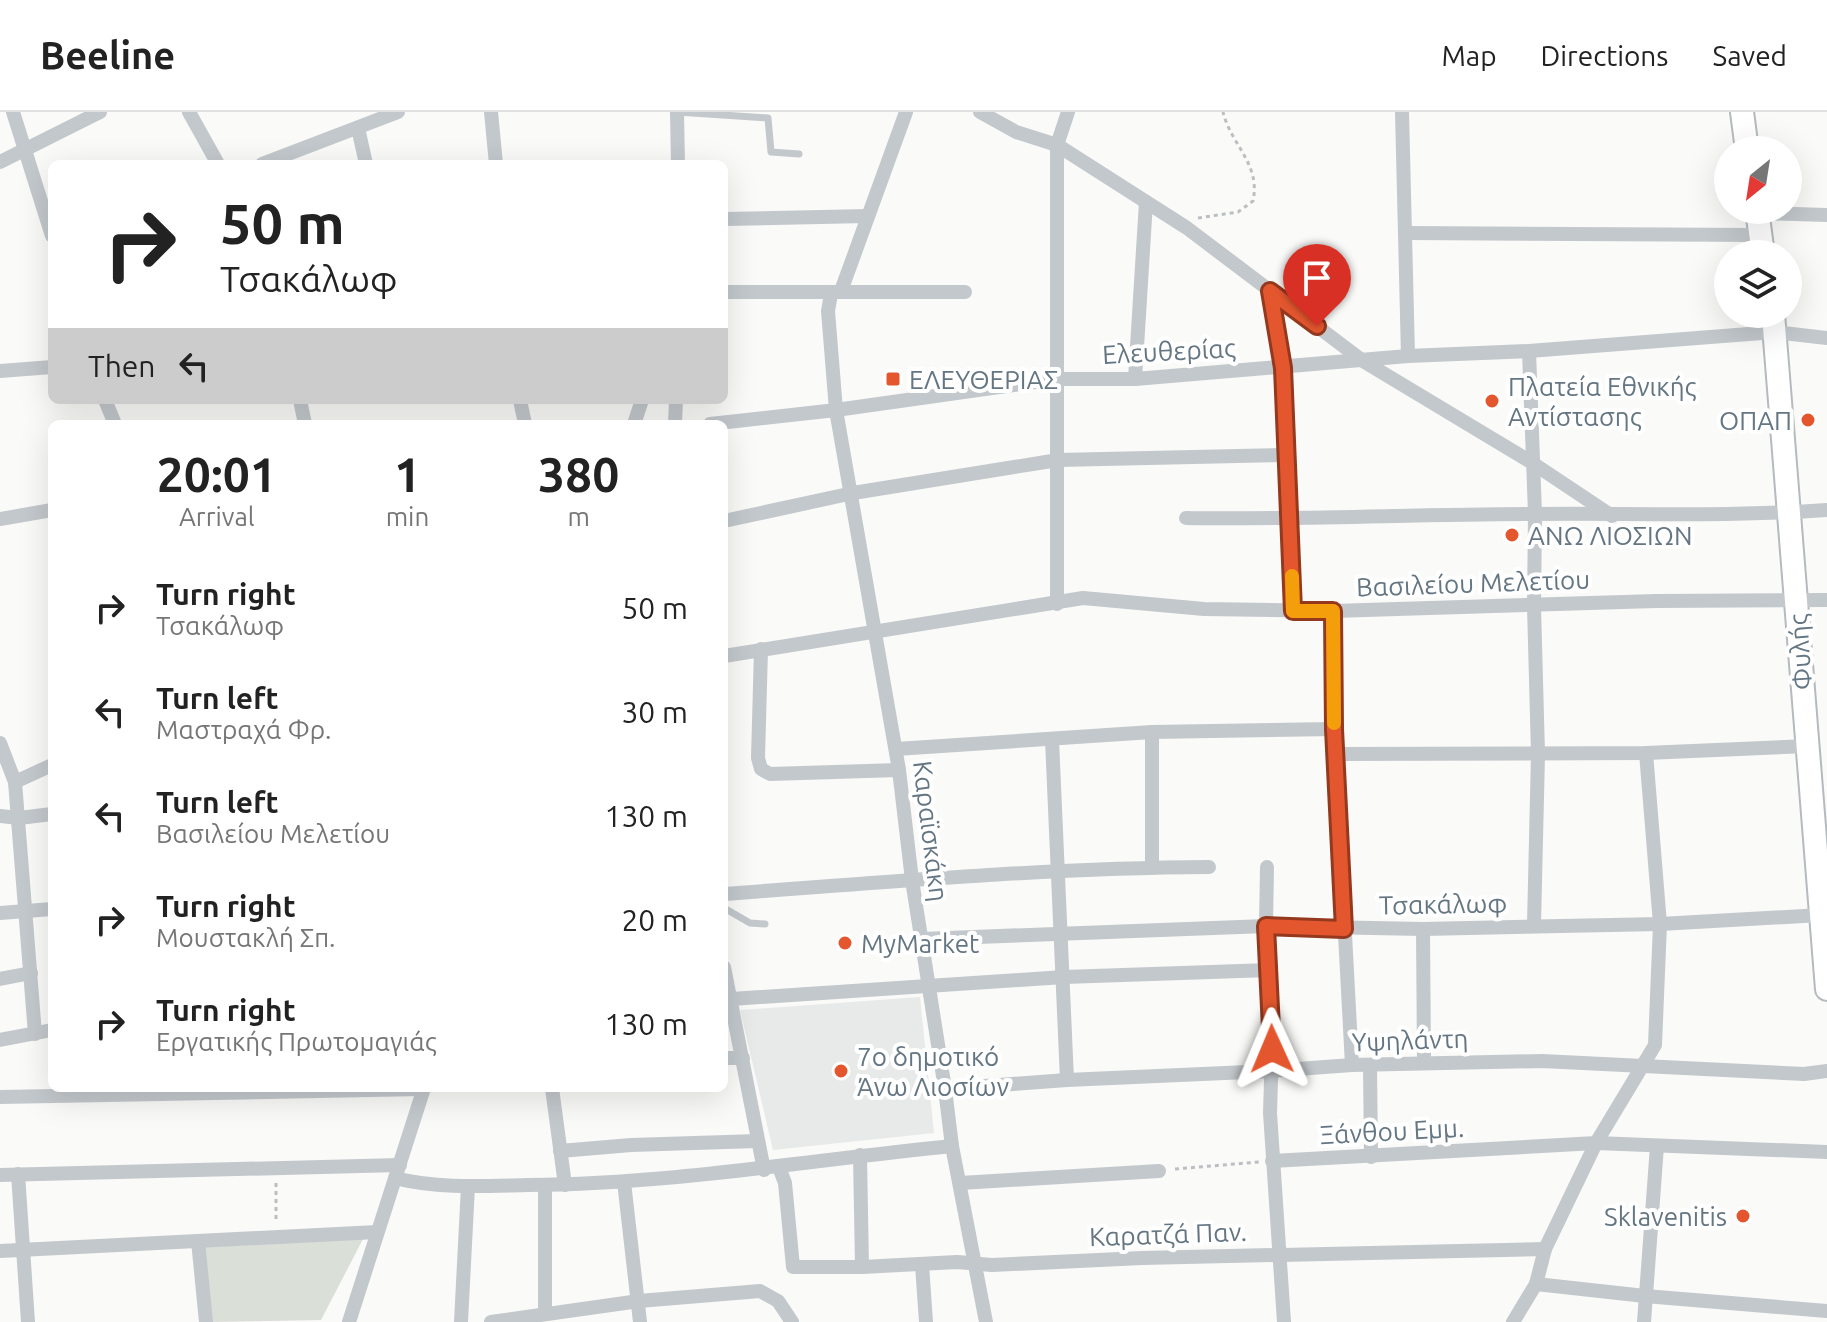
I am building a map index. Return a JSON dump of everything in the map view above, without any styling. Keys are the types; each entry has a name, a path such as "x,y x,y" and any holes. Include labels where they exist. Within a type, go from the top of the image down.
{"main road":[{"path":"1742,112 1745,136"},
{"name":"Φυλής","path":"1774,328 1808,746 1819,789 1827,989"}],"street":[{"path":"13,112 48,222"},
{"path":"0,162 100,112"},
{"path":"189,112 216,160"},
{"path":"273,160 398,112"},
{"path":"491,112 496,160"},
{"path":"677,112 678,160"},
{"name":"Καραϊσκάκη","path":"906,112 868,216 828,311 836,410 896,749 912,880 952,1146 986,1322"},
{"path":"980,112 1016,132 1057,145 1187,228 1363,361 1531,462 1612,516"},
{"path":"1057,604 1057,145 1068,112"},
{"path":"1402,112 1408,356"},
{"path":"358,128 365,160"},
{"path":"1135,379 1146,202"},
{"path":"1802,214 1827,215"},
{"path":"728,219 868,216"},
{"path":"1406,233 1714,243"},
{"path":"1270,291 1283,368 1293,611"},
{"path":"728,292 965,292"},
{"name":"Ελευθερίας","path":"728,422 1056,379 1135,379 1408,356 1529,351 1730,328"},
{"name":"Ελευθερίας","path":"1792,328 1827,338"},
{"path":"1529,351 1538,754 1534,925"},
{"path":"0,371 48,367"},
{"path":"728,520 853,493 1058,460 1287,455"},
{"path":"1186,518 1612,516 1827,510"},
{"path":"0,519 48,511"},
{"name":"Βασιλείου Μελετίου","path":"728,655 1083,598 1204,609 1293,611 1656,601 1827,600"},
{"path":"1333,611 1334,729 1352,1065"},
{"path":"761,649 758,758 761,769 770,774 899,770"},
{"path":"896,749 1152,732 1334,729"},
{"path":"1152,732 1152,867"},
{"path":"1052,740 1067,1080"},
{"path":"0,743 15,782 35,1034"},
{"path":"1336,754 1646,753 1808,746"},
{"path":"1513,1322 1536,1284 1545,1249 1596,1143 1655,1045 1660,924 1646,753"},
{"path":"15,782 48,767"},
{"path":"0,816 19,818 48,814"},
{"path":"728,894 912,880 1152,867 1209,867"},
{"path":"1267,867 1272,1161 1284,1322"},
{"path":"0,913 48,909"},
{"name":"Τσακάλωφ","path":"922,939 1266,926 1423,929 1534,925 1824,925"},
{"path":"1423,929 1424,1063"},
{"path":"731,999 1064,977 1270,970"},
{"path":"0,979 31,973"},
{"path":"728,985 758,1141 772,1168"},
{"path":"0,1040 48,1031"},
{"path":"728,1058 743,1058"},
{"name":"Υψηλάντη","path":"945,1089 1424,1063 1542,1061 1804,1074 1827,1071"},
{"path":"1370,1065 1371,1157"},
{"path":"0,1097 206,1092"},
{"path":"349,1322 423,1092"},
{"path":"553,1092 565,1185"},
{"path":"560,1151 631,1145 758,1141"},
{"name":"Ξάνθου Εμμ.","path":"1272,1161 1596,1143 1827,1152"},
{"path":"0,1175 275,1167 397,1171 416,1183 565,1185 772,1168 952,1146"},
{"path":"1644,1322 1657,1146"},
{"path":"860,1155 862,1267"},
{"name":"Καρατζά Παν.","path":"772,1168 785,1183 793,1267 992,1265 1280,1254 1545,1249"},
{"path":"960,1183 1159,1171"},
{"path":"18,1174 28,1322"},
{"path":"624,1182 640,1322"},
{"path":"545,1185 545,1314"},
{"path":"461,1322 468,1186"},
{"path":"0,1251 377,1232"},
{"path":"198,1241 206,1322"},
{"path":"922,1265 926,1322"},
{"path":"1536,1284 1827,1311"},
{"path":"491,1322 639,1301 760,1291 778,1301 792,1322"}],"lane":[{"path":"677,112 768,118 771,152 799,154"},
{"path":"728,910 750,923 765,924"}],"path":[{"path":"1187,228 1194,219 1238,212 1253,201 1256,186 1249,160 1227,127 1223,112"},
{"path":"1159,1171 1272,1161"},
{"path":"275,1167 276,1237"}],"shaded area":[{"name":"7ο δημοτικό Άνω Λιοσίων","path":"920,997 934,1133 773,1150 740,1010"},
{"path":"363,1239 321,1320 210,1322 204,1247"}],"slow traffic":[{"path":"1292,576 1293,611 1333,611 1334,723"}],"place":[{"name":"ΕΛΕΥΘΕΡΙΑΣ","path":"893,379"},
{"name":"Πλατεία Εθνικής Αντίστασης","path":"1492,401"},
{"name":"ΟΠΑΠ","path":"1808,420"},
{"name":"ΑΝΩ ΛΙΟΣΙΩΝ","path":"1512,535"},
{"name":"MyMarket","path":"845,943"},
{"name":"7ο δημοτικό Άνω Λιοσίων","path":"841,1071"},
{"name":"Sklavenitis","path":"1743,1216"}],"route":[{"path":"1272,1049 1266,926 1344,929 1334,729 1333,611 1293,611 1283,368 1270,291 1317,326"}]}
